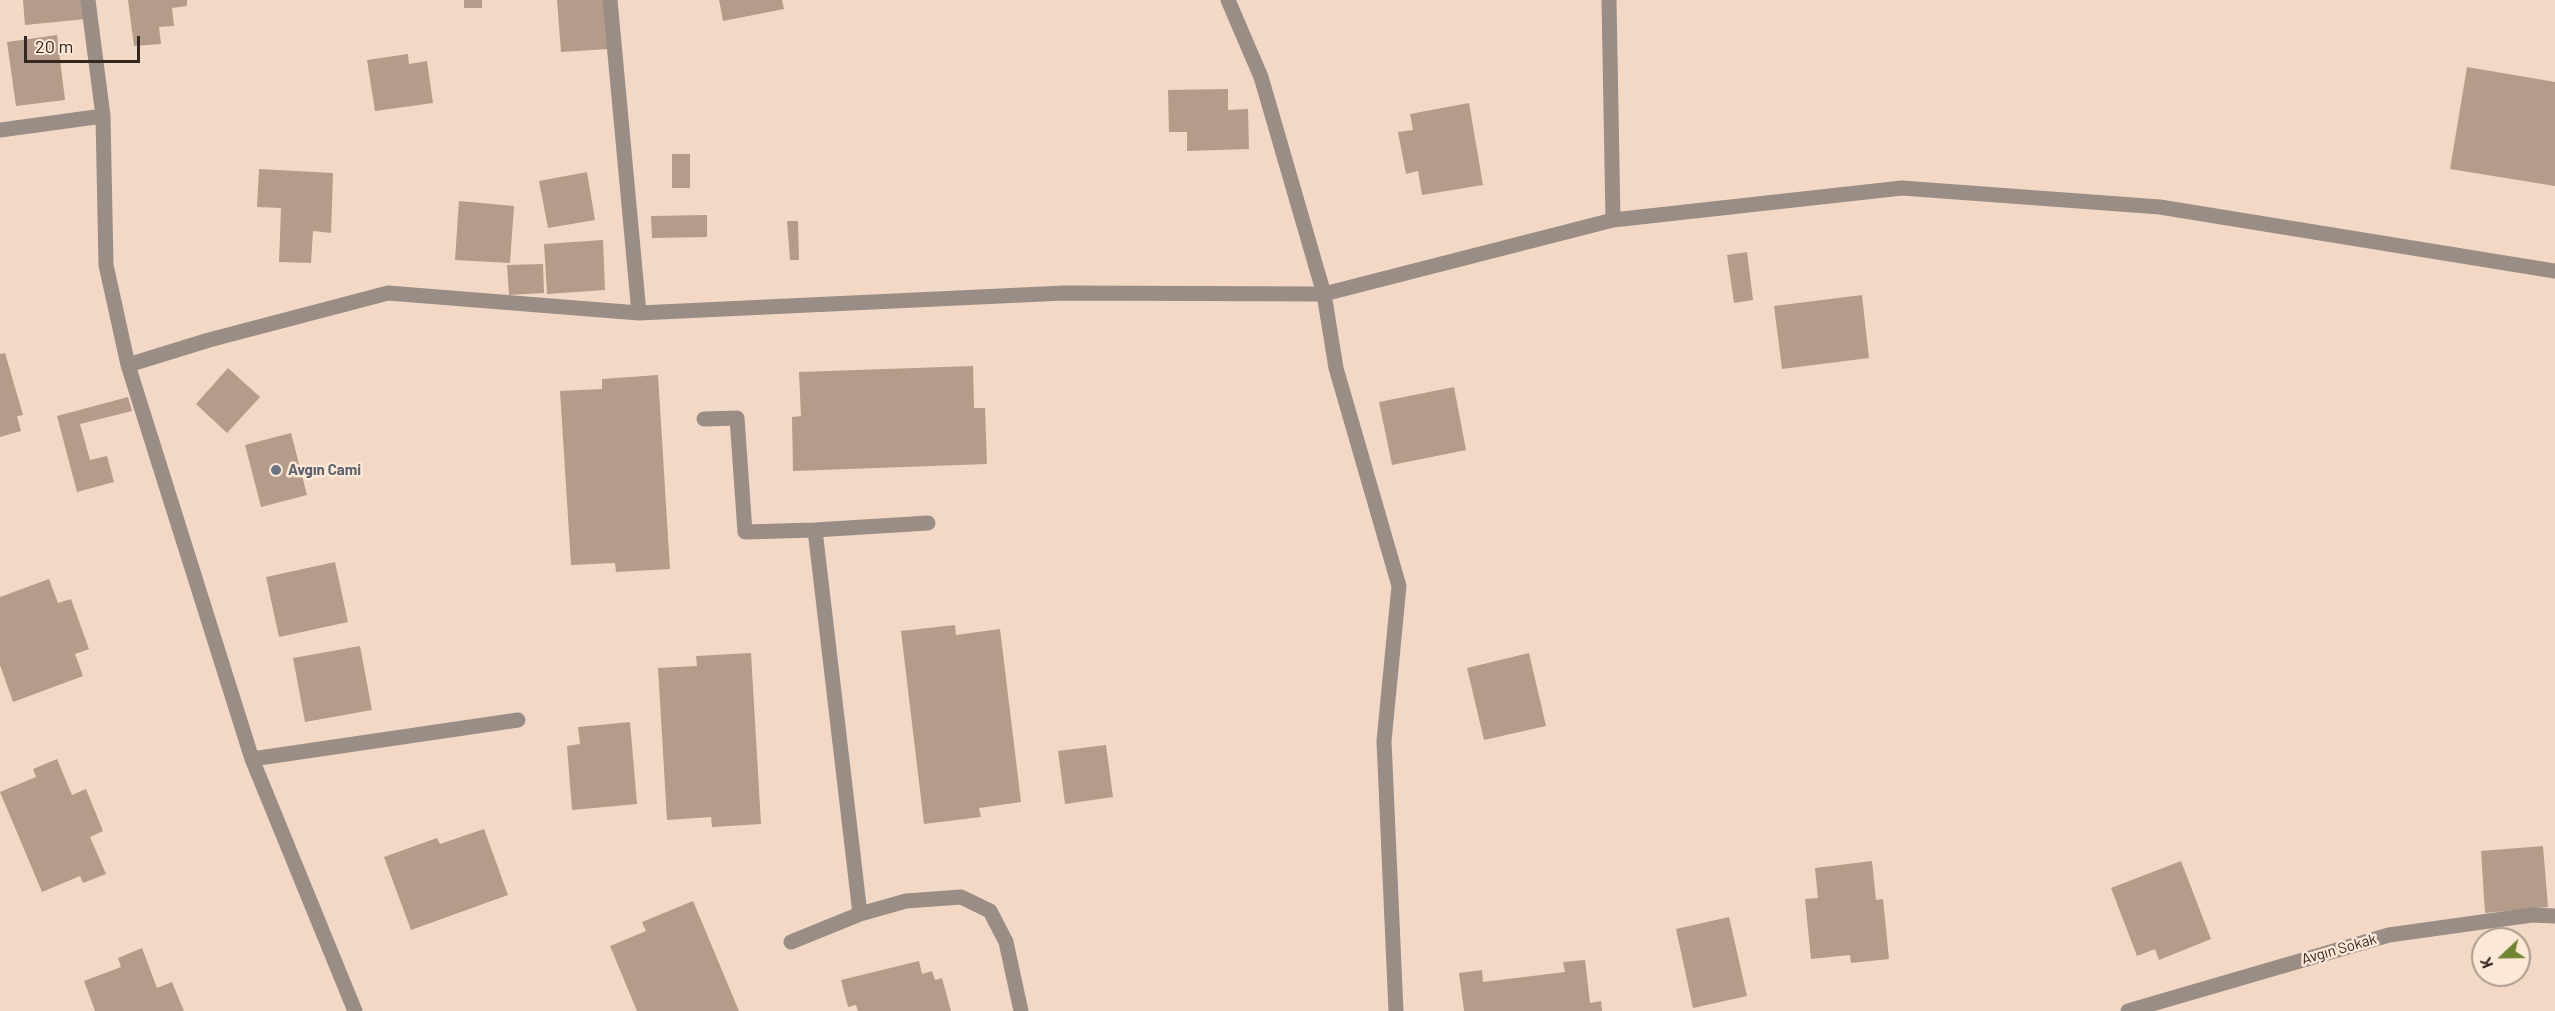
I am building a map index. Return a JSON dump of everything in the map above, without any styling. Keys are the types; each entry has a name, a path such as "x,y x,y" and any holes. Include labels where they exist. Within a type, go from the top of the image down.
{"street":[{"path":"88,0 103,116 106,266 128,365 252,759 355,1011"},
{"path":"610,0 639,313"},
{"path":"1228,0 1261,77 1324,294 1336,368 1400,586 1384,741 1396,1011"},
{"path":"1609,0 1613,220"},
{"path":"0,130 103,116"},
{"path":"128,365 209,340 388,293 639,313 1064,293 1324,294 1613,220 1902,188 2160,207 2555,271"},
{"path":"704,419 737,418 745,532 928,523"},
{"path":"815,530 860,914"},
{"path":"252,759 518,720"},
{"path":"791,942 860,914 906,901 961,897 990,911 1006,942 1021,1011"},
{"name":"Avgın Sokak","path":"2128,1011 2389,935 2532,915 2555,916"}],"building":[{"path":"23,0 84,0 86,19 25,25"},
{"path":"128,0 187,0 187,6 172,8 174,26 159,27 161,44 134,46"},
{"path":"464,0 482,0 482,8 464,8"},
{"path":"557,0 606,0 609,49 561,52"},
{"path":"719,0 782,0 784,9 723,21"},
{"path":"57,35 65,100 16,106 7,42"},
{"path":"408,54 409,64 427,61 433,103 375,111 367,60"},
{"path":"2467,67 2555,82 2555,186 2450,169"},
{"path":"1228,89 1228,110 1248,109 1249,149 1187,151 1187,132 1169,132 1168,90"},
{"path":"1469,103 1483,185 1422,195 1418,171 1406,174 1398,132 1413,130 1410,114"},
{"path":"672,154 690,154 690,188 672,188"},
{"path":"259,169 333,173 331,233 313,231 311,263 279,262 281,208 257,207"},
{"path":"587,172 595,220 548,228 539,181"},
{"path":"459,201 514,206 510,263 455,260"},
{"path":"707,215 707,237 652,238 651,216"},
{"path":"787,221 798,221 799,260 790,260"},
{"path":"603,240 605,290 547,294 544,244"},
{"path":"1747,252 1753,300 1734,303 1727,255"},
{"path":"543,264 544,293 509,295 507,265"},
{"path":"1862,295 1869,358 1782,369 1774,306"},
{"path":"5,353 23,415 17,416 21,431 0,437 0,354"},
{"path":"973,366 974,408 985,408 987,464 793,471 792,417 801,416 799,372"},
{"path":"228,368 260,397 227,433 196,404"},
{"path":"658,375 670,569 616,572 615,563 571,565 560,391 602,389 602,379"},
{"path":"1454,387 1466,450 1392,465 1379,402"},
{"path":"128,397 132,411 80,424 90,460 107,456 114,482 77,492 57,416"},
{"name":"Avgın Cami","path":"291,433 307,495 261,507 245,445"},
{"path":"335,562 348,622 279,637 266,577"},
{"path":"49,579 58,603 71,599 89,649 75,654 83,676 13,702 0,665 0,597"},
{"path":"955,625 956,635 1000,629 1021,802 979,808 981,817 924,824 901,631"},
{"path":"360,646 372,710 305,722 293,658"},
{"path":"751,653 761,824 712,827 711,817 667,820 658,668 697,666 696,656"},
{"path":"1529,653 1546,726 1484,740 1467,668"},
{"path":"630,722 637,804 572,810 567,746 580,744 578,727"},
{"path":"1106,745 1113,797 1065,804 1058,751"},
{"path":"57,759 72,795 86,789 103,831 90,837 106,874 83,883 80,876 42,892 0,792 36,777 33,769"},
{"path":"484,829 508,895 411,930 384,857 437,838 440,844"},
{"path":"2543,846 2548,907 2485,913 2481,851"},
{"path":"1872,861 1876,900 1883,899 1889,959 1851,963 1850,955 1811,959 1805,899 1818,898 1815,868"},
{"path":"2181,861 2211,939 2159,960 2155,949 2137,956 2111,888"},
{"path":"693,901 739,1011 637,1011 610,946 646,931 642,922"},
{"path":"1729,917 1747,996 1693,1008 1676,929"},
{"path":"142,948 157,988 172,982 184,1011 95,1011 84,981 121,967 118,958"},
{"path":"1585,960 1590,1003 1601,1001 1602,1011 1464,1011 1459,973 1482,970 1483,982 1565,972 1563,962"},
{"path":"919,961 922,974 932,971 935,980 942,978 951,1011 858,1011 856,1005 848,1007 841,980"}],"place":[{"name":"Avgın Cami","path":"276,470"}]}
